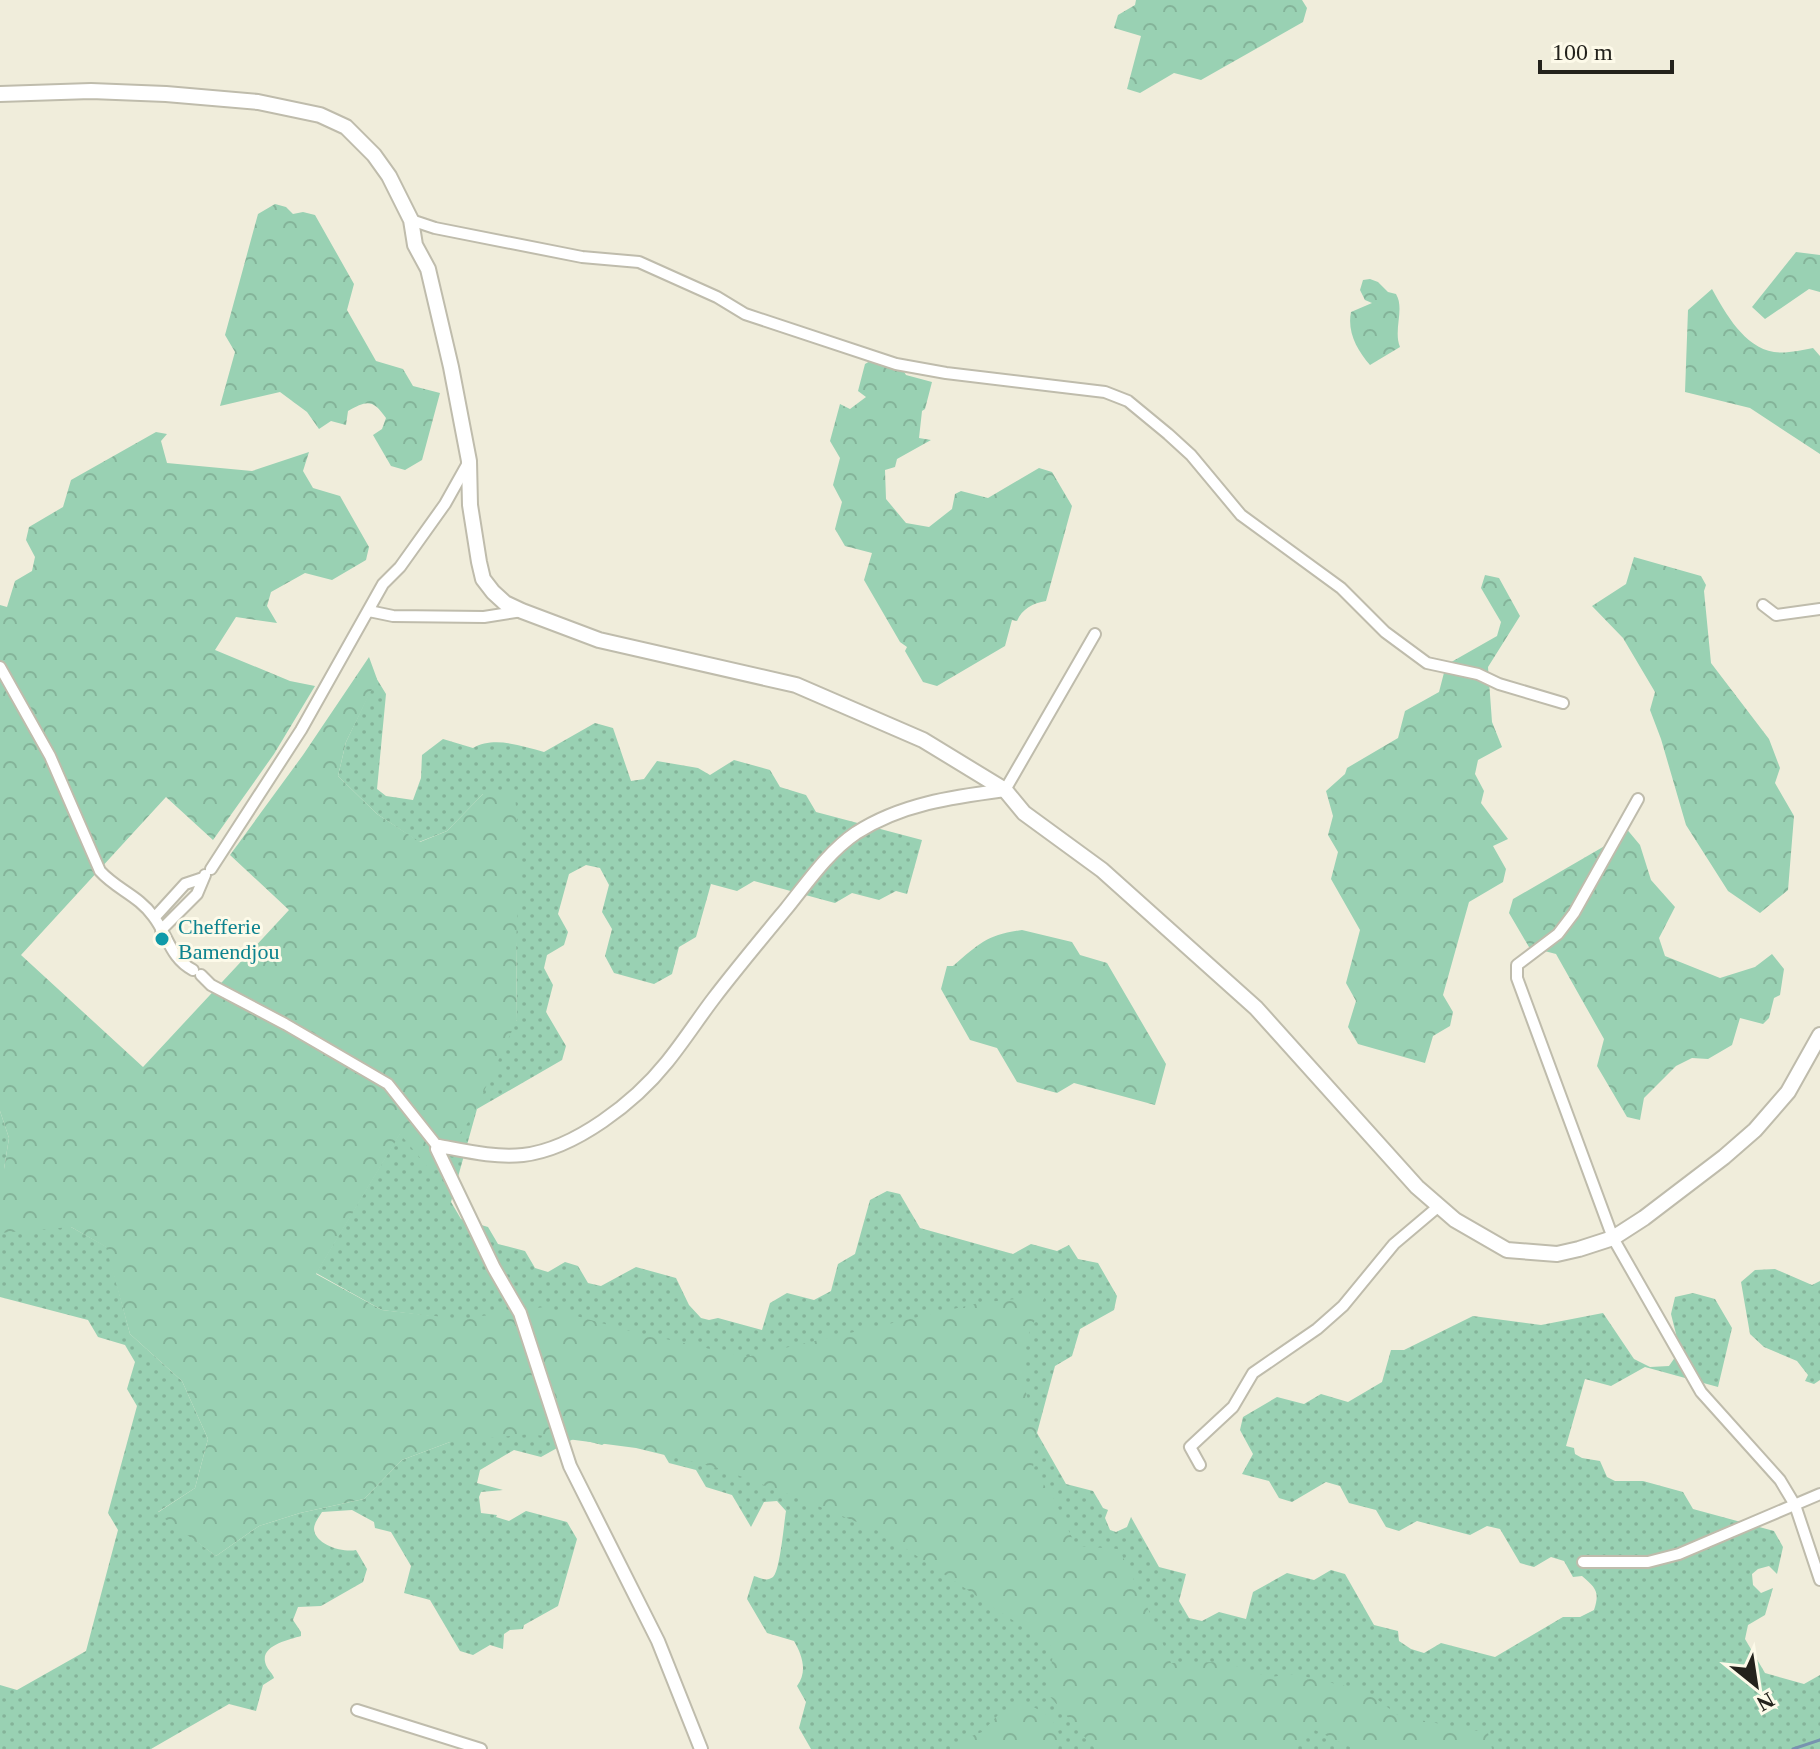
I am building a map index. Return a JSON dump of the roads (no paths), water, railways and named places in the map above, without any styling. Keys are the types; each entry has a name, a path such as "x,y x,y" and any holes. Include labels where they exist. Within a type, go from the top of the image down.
{"main road":[{"path":"0,94 91,91 258,102 320,115 346,127 374,155 389,176 411,220 415,245 428,269 469,461 470,505 483,579 505,603 599,640 796,685 923,740 1005,790 1024,813 1102,870 1256,1008 1402,1172 1439,1206 1472,1231 1507,1250 1557,1254 1613,1238 1685,1188 1755,1130 1788,1092 1820,1035"}],"street":[{"path":"411,220 435,228 582,257 639,262 717,297 745,314 896,364 1105,392 1128,401 1191,455 1241,515 1341,588 1385,632 1427,663 1478,674 1499,684 1563,703"},
{"path":"161,930 197,894 206,874 301,730 383,584 400,567 445,504 469,461"},
{"path":"1763,605 1776,615 1820,609"},
{"path":"369,611 393,616 484,617 522,611"},
{"path":"438,1147 520,1156 540,1152 575,1138 630,1099 666,1063 711,1001 816,872 853,835 890,814 934,800 1005,790 1095,634"},
{"path":"0,667 50,756 100,871 110,882 134,896 155,917 177,959 211,985 388,1084 438,1147 463,1205 520,1313 570,1466 658,1641 701,1749"},
{"path":"1638,799 1574,913 1558,934 1517,965 1517,978 1613,1238 1701,1392 1780,1480 1795,1505 1820,1580"},
{"path":"155,917 185,884 206,874"},
{"path":"1200,1465 1190,1447 1233,1407 1253,1373 1317,1329 1343,1306 1394,1244 1439,1206"},
{"path":"1583,1562 1648,1562 1671,1557 1820,1494"},
{"path":"357,1710 481,1749"}],"waterway":[{"path":"1793,1749 1820,1740"}],"place":[{"name":"Chefferie Bamendjou","path":"162,939"}]}
